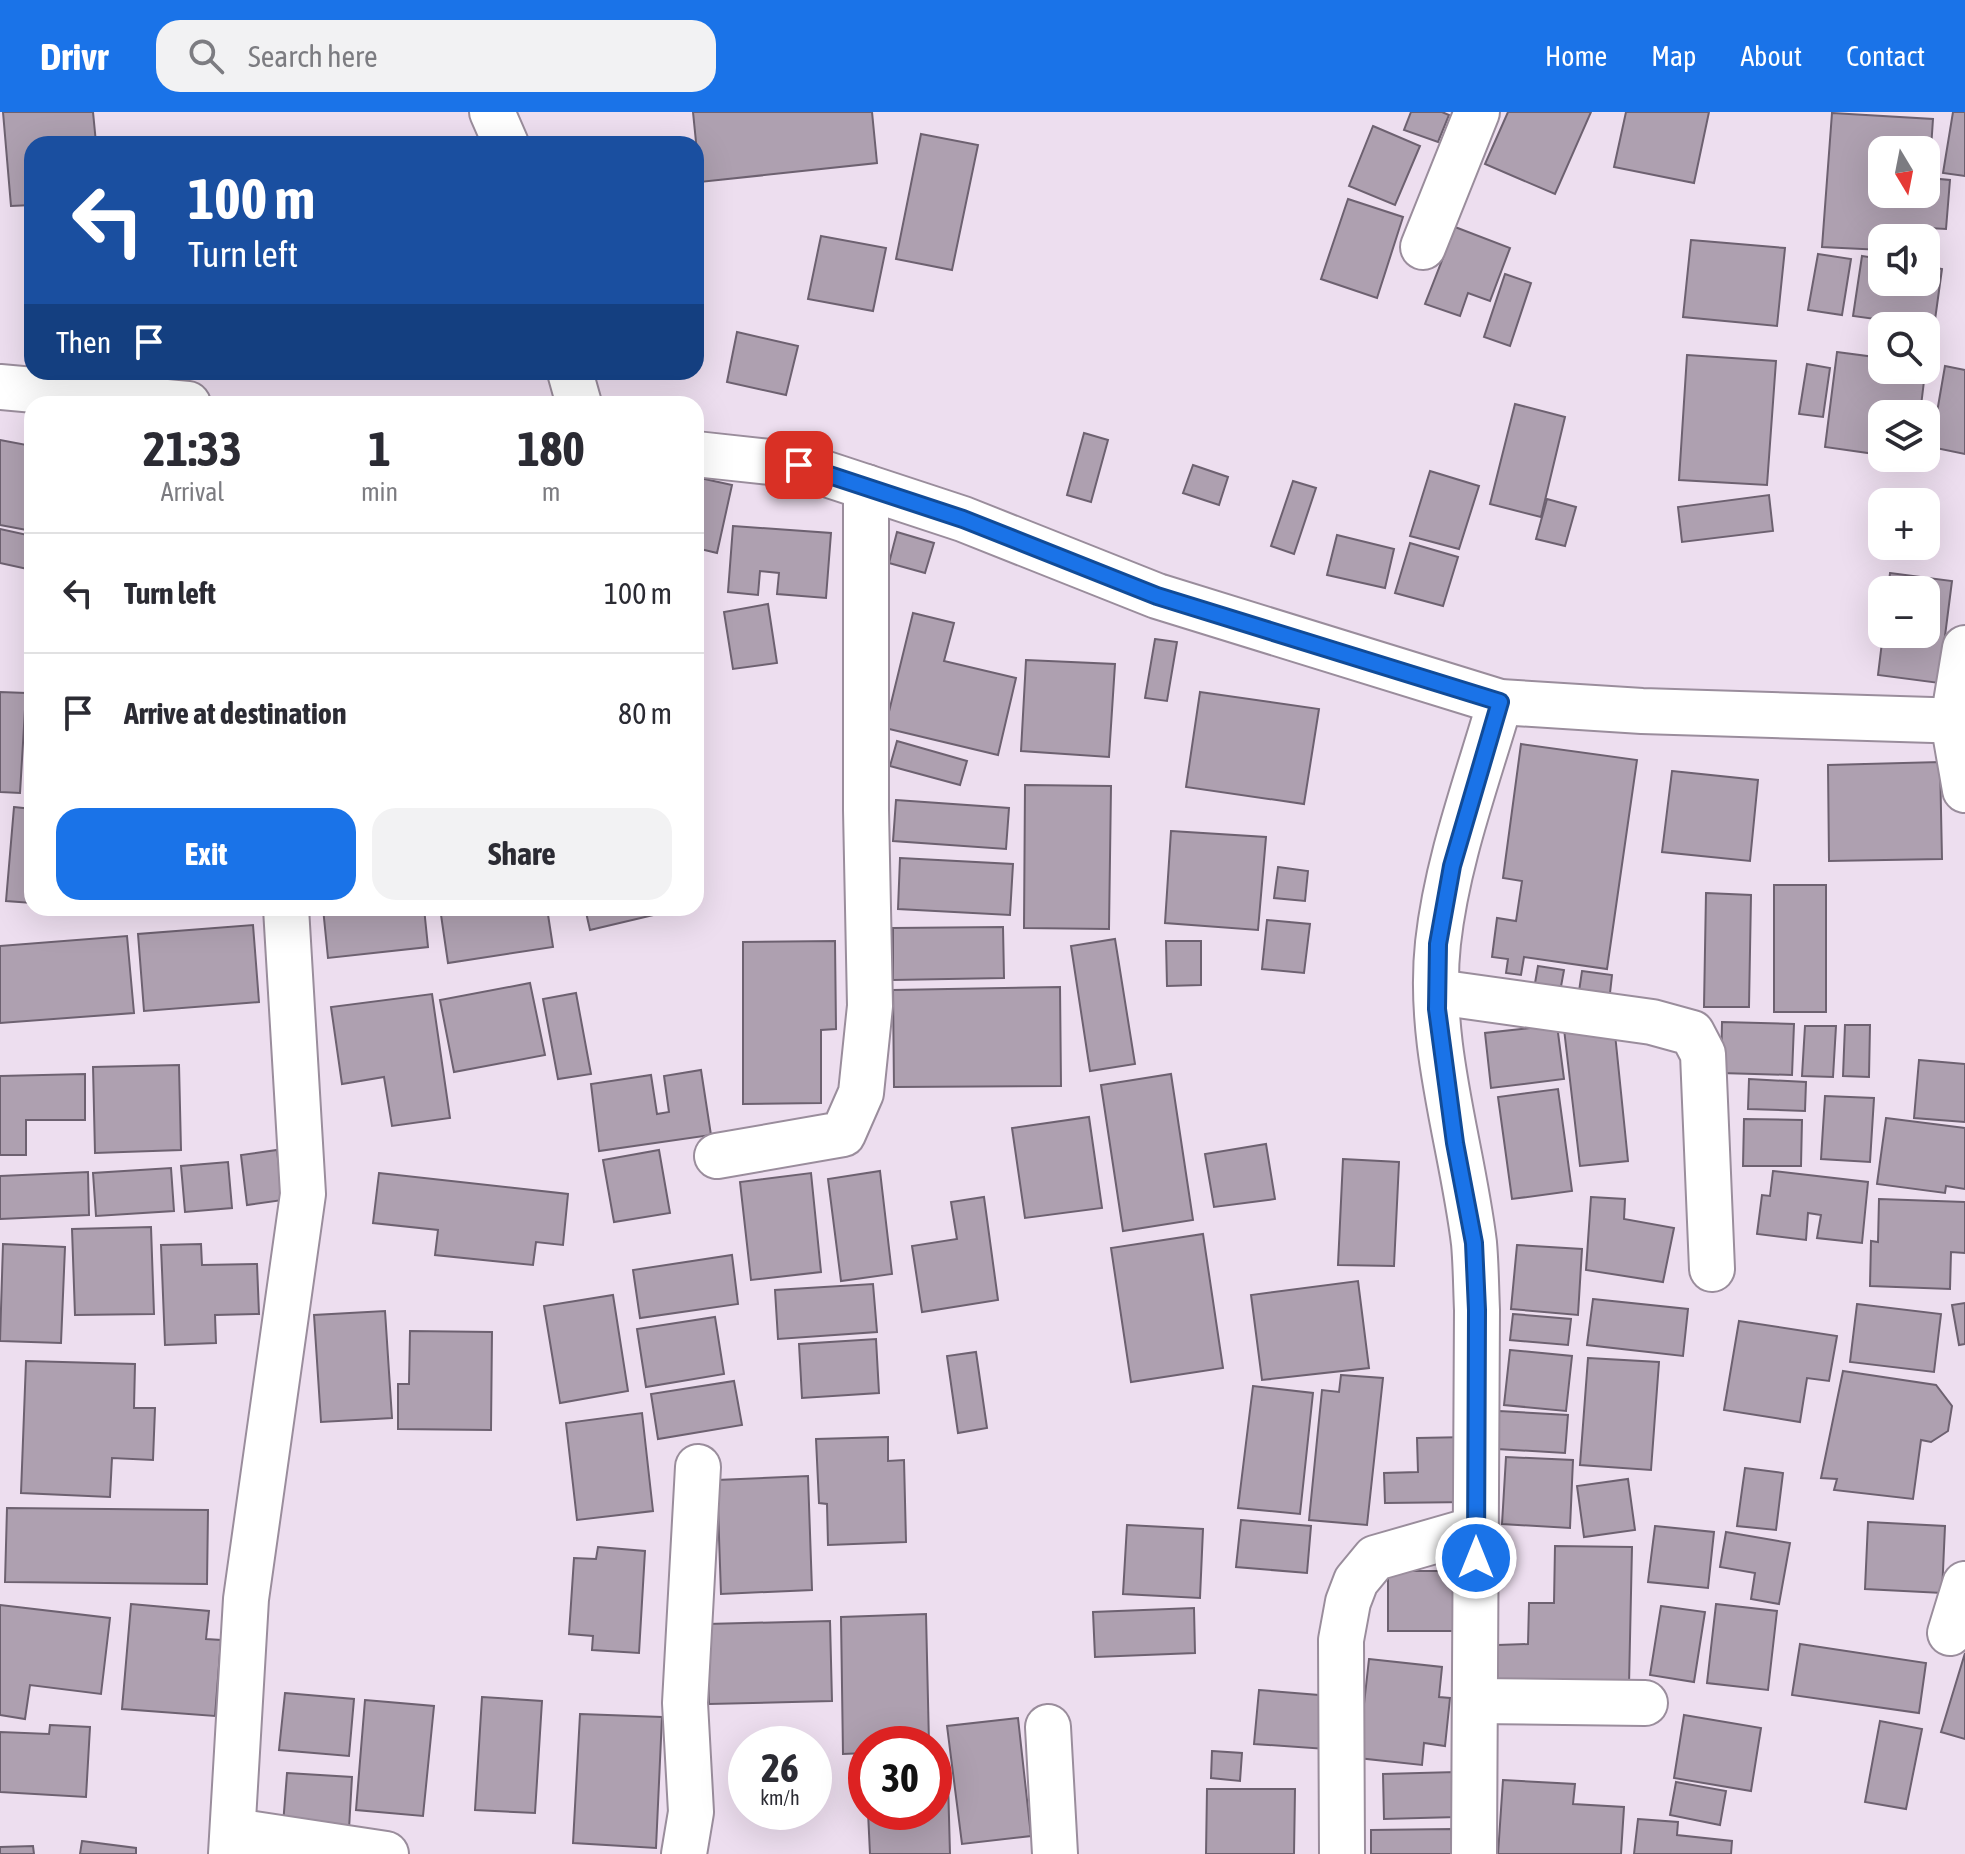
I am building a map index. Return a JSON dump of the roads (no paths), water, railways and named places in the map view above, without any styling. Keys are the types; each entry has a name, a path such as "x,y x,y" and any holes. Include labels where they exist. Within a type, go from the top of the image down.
{"street":[{"path":"492,112 502,136"},
{"path":"1423,247 1477,112"},
{"path":"0,387 100,396"},
{"path":"704,455 799,465 963,519 1157,596 1500,702 1642,711 1959,721"},
{"path":"717,1156 843,1134 861,1093 870,1006 866,810 866,487"},
{"path":"1965,648 1959,721 1965,790"},
{"path":"1474,1854 1477,1310 1474,1243 1455,1143 1437,1009 1438,944 1452,866 1500,702"},
{"path":"286,916 303,1194 246,1599 233,1842 386,1854"},
{"path":"1437,992 1652,1022 1692,1033 1703,1054 1712,1269"},
{"path":"684,1854 691,1812 685,1703 698,1467"},
{"path":"1342,1854 1341,1640 1348,1602 1356,1581 1375,1558 1476,1529"},
{"path":"1950,1633 1965,1584"},
{"path":"1475,1701 1645,1703"},
{"path":"1048,1727 1055,1854"}]}
